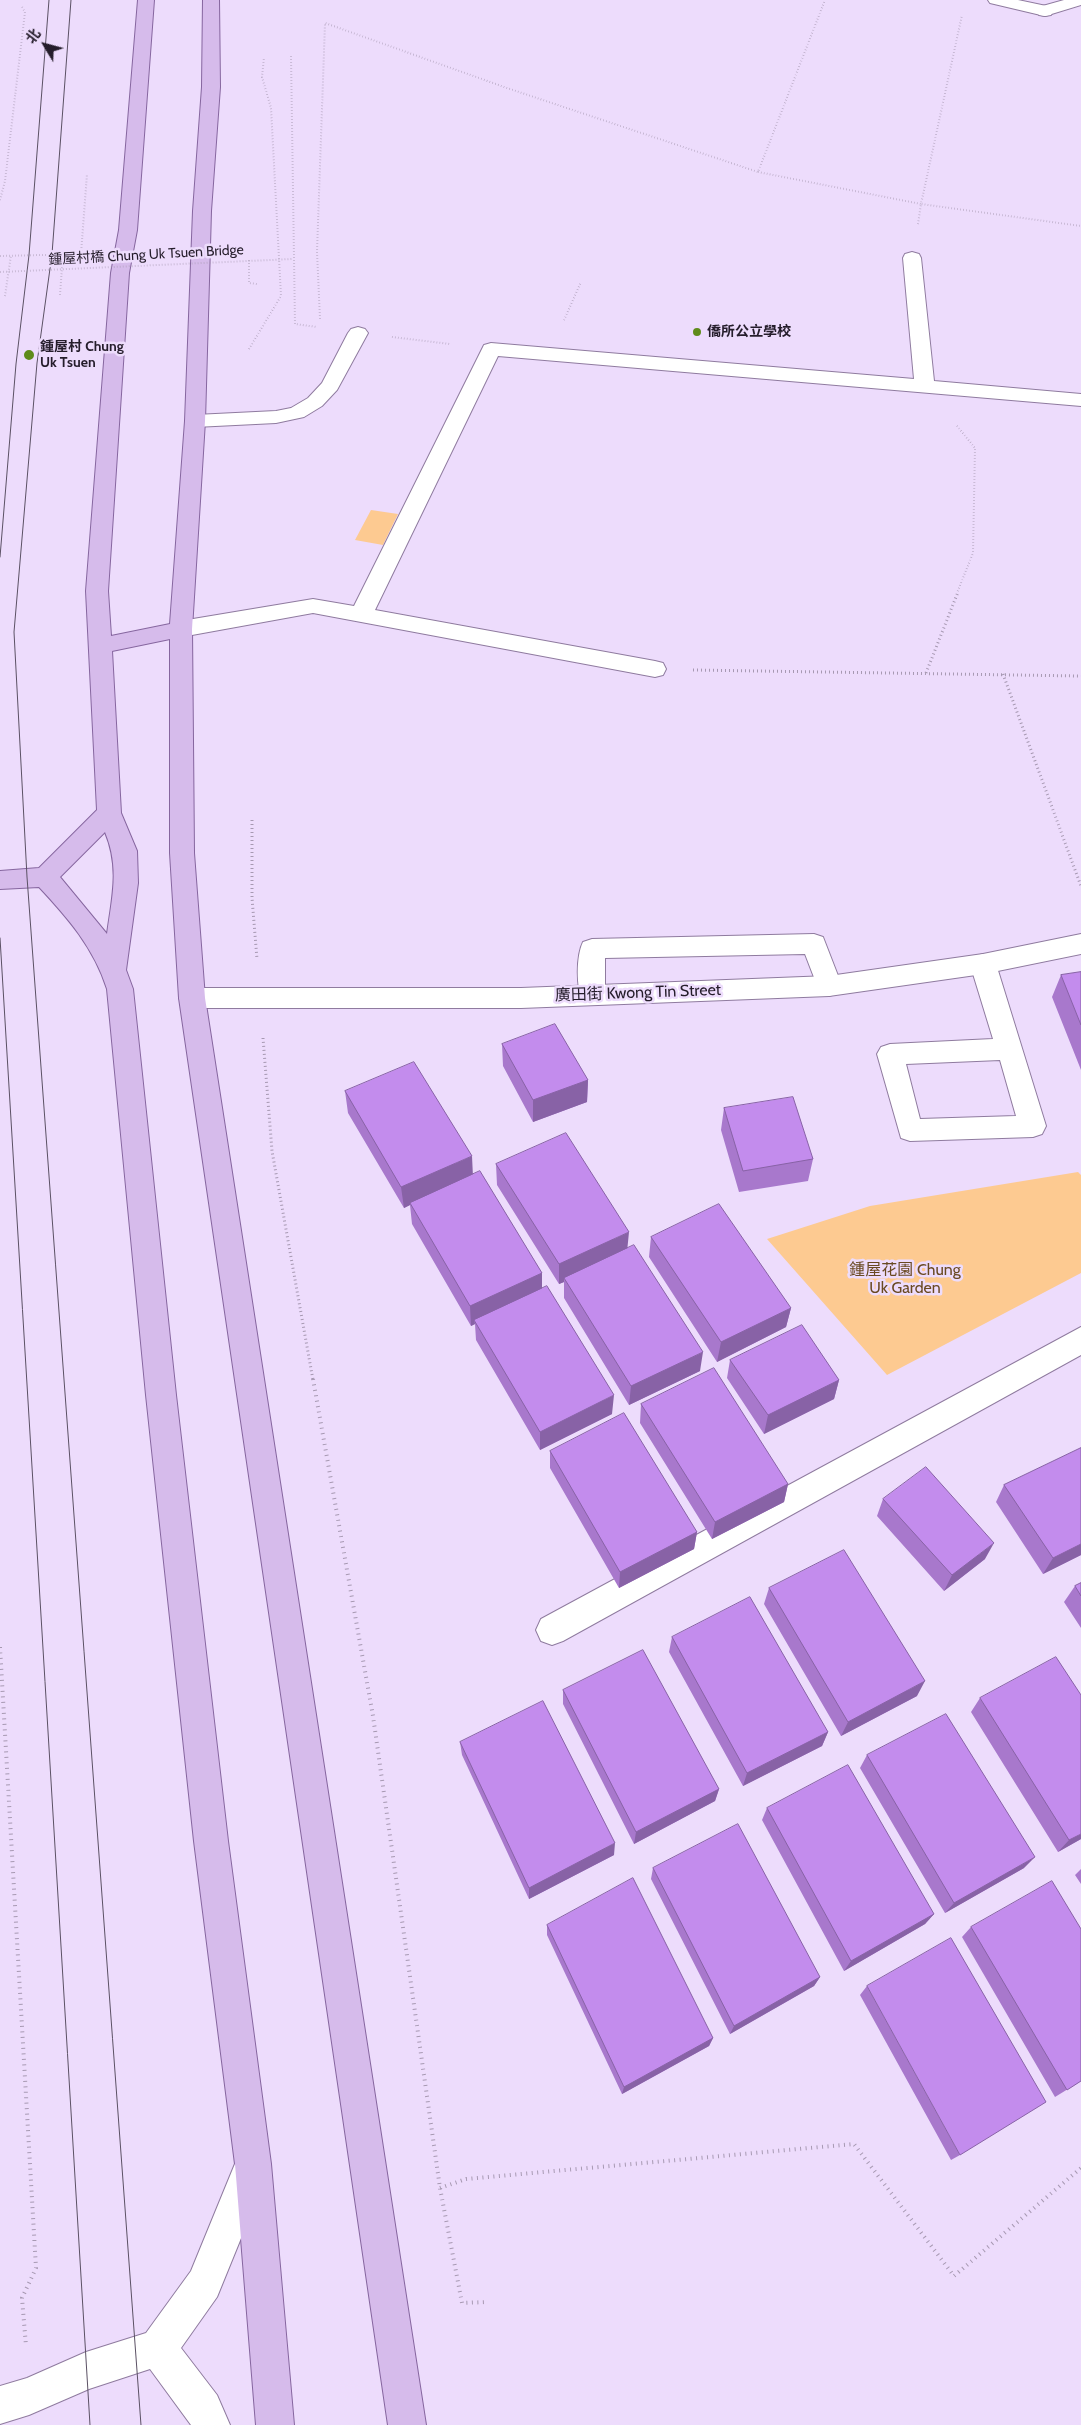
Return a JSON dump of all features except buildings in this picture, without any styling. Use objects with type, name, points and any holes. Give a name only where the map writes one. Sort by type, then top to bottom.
[{"type":"main road","points":[[146,0],[128,230],[120,273],[97,581],[102,646],[109,813],[125,851],[126,883],[115,968],[120,989],[163,1414],[211,1841],[253,2164],[275,2425]]},
{"type":"main road","points":[[211,0],[210,87],[202,211],[195,421],[181,629],[182,853],[192,998],[407,2425]]},
{"type":"main road","points":[[102,646],[181,629]]},
{"type":"main road","points":[[0,880],[45,877],[109,813]]},
{"type":"main road","points":[[45,877],[68,902],[115,968]]},
{"type":"street","points":[[996,0],[1045,11],[1081,0]]},
{"type":"street","points":[[912,258],[925,386]]},
{"type":"street","points":[[195,421],[276,417],[297,413],[315,402],[330,386],[358,333]]},
{"type":"street","points":[[361,615],[491,350],[1081,400]]},
{"type":"street","points":[[181,629],[313,606],[655,669]]},
{"type":"street","points":[[592,995],[592,949],[814,944],[829,986]]},
{"type":"street","name":"廣田街 Kwong Tin Street","points":[[192,998],[521,998],[829,986],[983,964],[1081,944]]},
{"type":"street","points":[[983,964],[1033,1126],[910,1130],[890,1054],[1009,1049]]},
{"type":"street","points":[[552,1630],[1081,1340]]},
{"type":"street","points":[[0,2405],[29,2396],[86,2370],[158,2348],[204,2284],[253,2164]]},
{"type":"street","points":[[158,2348],[203,2409],[211,2425]]},
{"type":"path","points":[[758,172],[825,0]]},
{"type":"path","points":[[0,200],[5,181],[25,12],[22,7]]},
{"type":"path","points":[[921,204],[964,9]]},
{"type":"path","points":[[321,327],[317,252],[325,23],[507,88],[758,172],[921,204],[1081,226]]},
{"type":"path","points":[[291,56],[292,254],[295,324]]},
{"type":"path","points":[[249,349],[280,296],[272,108],[262,77],[264,57]]},
{"type":"path","points":[[60,294],[63,254]]},
{"type":"path","points":[[0,256],[81,254]]},
{"type":"path","points":[[5,296],[11,256]]},
{"type":"path","name":"鍾屋村橋 Chung Uk Tsuen Bridge","points":[[0,272],[293,259]]},
{"type":"path","points":[[250,260],[249,283],[257,284]]},
{"type":"path","points":[[925,386],[976,448],[972,553],[926,673]]},
{"type":"path","points":[[655,669],[1081,676]]},
{"type":"path","points":[[1003,674],[1081,886]]},
{"type":"path","points":[[252,820],[252,898],[272,1151],[373,1716],[440,2188],[462,2303],[487,2302]]},
{"type":"path","points":[[0,1646],[36,2268],[22,2298],[25,2326]]},
{"type":"path","points":[[440,2188],[466,2179],[854,2144],[954,2276],[1081,2168]]},
{"type":"green space","points":[[371,510],[398,514],[383,545],[355,540]]},
{"type":"green space","name":"鍾屋花園 Chung Uk Garden","points":[[1078,1172],[1081,1175],[1081,1273],[887,1375],[767,1239],[870,1206]]},
{"type":"tram line","points":[[0,557],[16,364],[29,255],[49,0]]},
{"type":"tram line","points":[[71,0],[52,254],[37,363],[14,632],[27,877],[141,2425]]},
{"type":"tram line","points":[[0,938],[90,2425]]},
{"type":"place","name":"僑所公立學校","points":[[697,332]]},
{"type":"place","name":"鍾屋村 Chung Uk Tsuen","points":[[29,355]]}]
